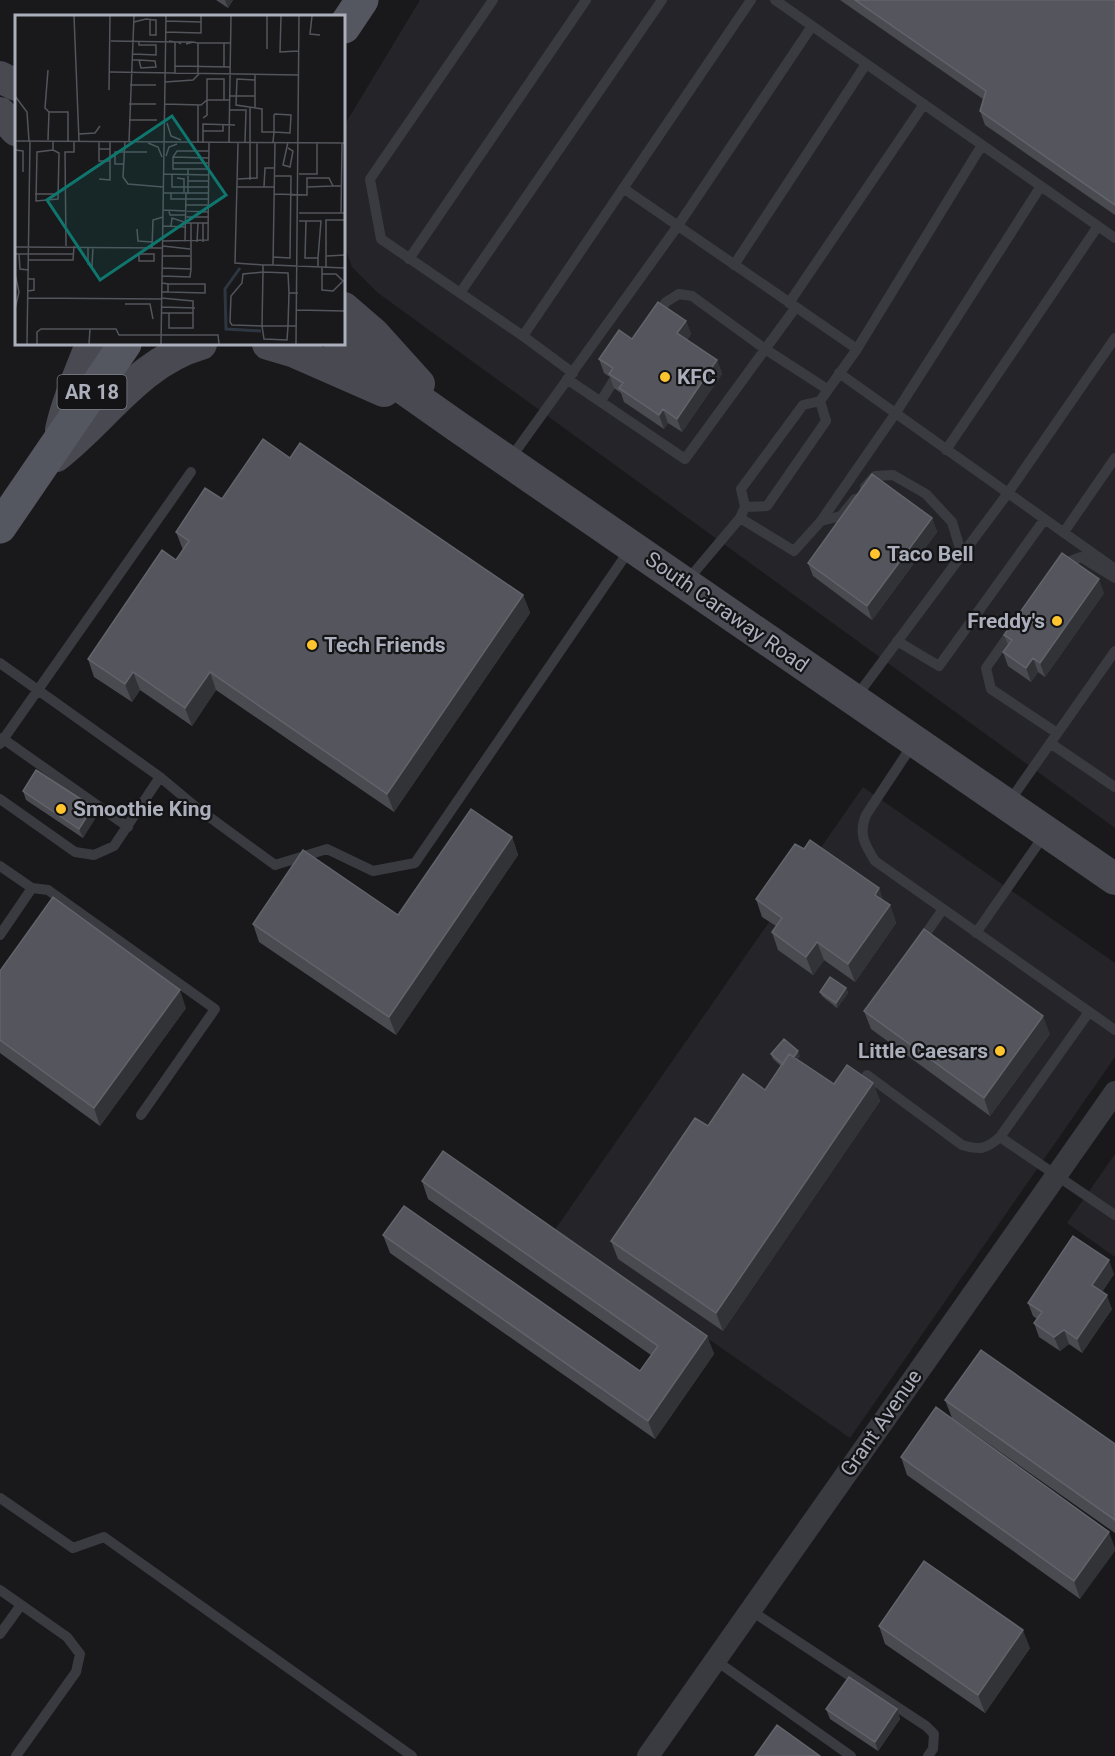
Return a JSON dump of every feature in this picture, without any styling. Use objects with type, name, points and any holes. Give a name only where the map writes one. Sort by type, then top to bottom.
[{"type":"main road","points":[[345,38],[352,13]]},
{"type":"main road","points":[[0,77],[15,84]]},
{"type":"main road","points":[[0,101],[15,112]]},
{"type":"main road","points":[[0,113],[15,129]]},
{"type":"main road","points":[[345,309],[373,333],[455,425]]},
{"type":"main road","points":[[58,441],[65,408],[78,381],[91,345]]},
{"type":"main road","name":"AR 18","points":[[0,527],[124,345]]},
{"type":"main road","points":[[39,469],[69,446],[139,378],[162,361],[188,347],[197,345]]},
{"type":"main road","points":[[271,345],[295,352],[455,425]]},
{"type":"main road","name":"South Caraway Road","points":[[341,345],[1115,879]]},
{"type":"street","name":"Grant Avenue","points":[[648,1756],[1115,1092]]},
{"type":"lane","points":[[493,0],[370,179],[381,239],[523,336],[600,402],[685,459],[765,349],[924,105]]},
{"type":"lane","points":[[409,259],[586,0]]},
{"type":"lane","points":[[460,293],[662,0]]},
{"type":"lane","points":[[523,336],[751,0]]},
{"type":"lane","points":[[775,0],[1115,238]]},
{"type":"lane","points":[[508,461],[677,227],[812,26]]},
{"type":"lane","points":[[734,265],[866,64]]},
{"type":"lane","points":[[685,583],[740,518],[746,507],[741,489],[803,405],[820,401],[857,349],[982,145]]},
{"type":"lane","points":[[740,518],[794,551],[821,521],[895,414],[1041,186]]},
{"type":"lane","points":[[623,188],[857,349]]},
{"type":"lane","points":[[946,450],[1098,226]]},
{"type":"lane","points":[[646,331],[666,302],[679,294],[692,296],[765,349],[827,389]]},
{"type":"lane","points":[[854,699],[1008,493],[1115,338]]},
{"type":"lane","points":[[839,373],[1115,569]]},
{"type":"lane","points":[[600,402],[614,380]]},
{"type":"lane","points":[[746,507],[767,506],[826,421],[820,401]]},
{"type":"lane","points":[[1064,532],[1115,458]]},
{"type":"lane","points":[[128,828],[1,741],[191,472]]},
{"type":"lane","points":[[821,521],[841,516],[875,476],[893,475],[927,494],[952,522],[962,555]]},
{"type":"lane","points":[[897,641],[939,666],[1044,520]]},
{"type":"lane","points":[[0,663],[160,777],[197,808],[274,865],[327,849],[373,871],[415,863],[632,546]]},
{"type":"lane","points":[[1052,575],[1058,565],[1081,557],[1115,578]]},
{"type":"lane","points":[[1019,621],[986,668],[991,689],[1058,733]]},
{"type":"lane","points":[[1007,804],[1115,651]]},
{"type":"lane","points":[[914,741],[861,825],[862,837],[875,861],[1115,1030]]},
{"type":"lane","points":[[1050,742],[1114,786]]},
{"type":"lane","points":[[0,800],[75,852],[94,855],[114,846],[160,777]]},
{"type":"lane","points":[[976,933],[1047,832]]},
{"type":"lane","points":[[0,866],[32,888],[48,890],[215,1009],[141,1115]]},
{"type":"lane","points":[[0,935],[32,888]]},
{"type":"lane","points":[[916,947],[943,909]]},
{"type":"lane","points":[[867,1075],[962,1145],[988,1148],[1000,1137],[1089,1012]]},
{"type":"lane","points":[[1000,1137],[1115,1215]]},
{"type":"lane","points":[[0,1498],[73,1548],[104,1537],[412,1756]]},
{"type":"lane","points":[[0,1590],[67,1637],[80,1654],[76,1672],[16,1756]]},
{"type":"lane","points":[[0,1634],[21,1605]]},
{"type":"lane","points":[[750,1610],[926,1726],[934,1734],[933,1749],[928,1756]]},
{"type":"lane","points":[[715,1660],[851,1756]]},
{"type":"shaded area","points":[[420,0],[1115,0],[1115,828],[378,293],[352,267],[345,248],[345,124]]},
{"type":"shaded area","points":[[863,787],[1115,963],[1115,1057],[850,1438],[554,1231]]},
{"type":"shaded area","points":[[1115,1154],[1115,1257],[1067,1223]]},
{"type":"building","points":[[855,0],[1115,0],[1115,205],[980,111],[986,91]]},
{"type":"building","name":"KFC","points":[[658,302],[686,321],[677,333],[717,360],[677,419],[663,409],[659,415],[619,388],[623,383],[609,374],[613,368],[599,359],[619,330],[632,339]]},
{"type":"building","name":"Tech Friends","points":[[263,439],[290,458],[300,443],[523,595],[387,794],[210,672],[185,708],[133,672],[125,684],[88,659],[162,550],[176,560],[189,541],[176,532],[205,488],[222,499]]},
{"type":"building","name":"Taco Bell","points":[[872,474],[932,518],[867,606],[808,563]]},
{"type":"building","name":"Freddy's","points":[[1062,553],[1099,579],[1040,663],[1033,658],[1026,668],[1003,652],[1012,640],[1004,635]]},
{"type":"building","name":"Smoothie King","points":[[36,770],[93,807],[79,829],[23,791]]},
{"type":"building","points":[[471,809],[512,837],[389,1017],[253,924],[303,850],[398,915]]},
{"type":"building","points":[[810,840],[879,888],[875,895],[890,905],[848,964],[817,942],[806,957],[772,932],[782,918],[756,899],[795,844],[804,849]]},
{"type":"building","points":[[53,897],[180,990],[94,1108],[0,1040],[0,971]]},
{"type":"building","points":[[924,929],[1043,1016],[984,1098],[864,1011]]},
{"type":"building","points":[[830,977],[846,988],[836,1003],[820,992]]},
{"type":"building","points":[[784,1039],[798,1051],[794,1057],[789,1054],[783,1064],[771,1054]]},
{"type":"building","points":[[789,1054],[834,1084],[847,1065],[873,1083],[716,1313],[611,1241],[695,1118],[708,1126],[743,1074],[765,1090]]},
{"type":"building","points":[[443,1151],[707,1336],[648,1421],[383,1235],[404,1206],[640,1371],[658,1346],[422,1181]]},
{"type":"building","points":[[1073,1236],[1109,1260],[1092,1285],[1107,1295],[1077,1339],[1064,1330],[1054,1337],[1034,1323],[1042,1312],[1028,1303]]},
{"type":"building","points":[[981,1350],[1115,1444],[1115,1520],[945,1400]]},
{"type":"building","points":[[936,1407],[1109,1532],[1074,1581],[901,1457]]},
{"type":"building","points":[[924,1561],[1023,1630],[978,1695],[879,1626]]},
{"type":"building","points":[[849,1677],[897,1709],[875,1742],[826,1709]]},
{"type":"building","points":[[777,1725],[820,1756],[755,1756]]},
{"type":"place","name":"KFC","points":[[665,377]]},
{"type":"place","name":"Taco Bell","points":[[875,554]]},
{"type":"place","name":"Freddy's","points":[[1057,621]]},
{"type":"place","name":"Tech Friends","points":[[312,645]]},
{"type":"place","name":"Smoothie King","points":[[61,809]]},
{"type":"place","name":"Little Caesars","points":[[1000,1051]]}]
